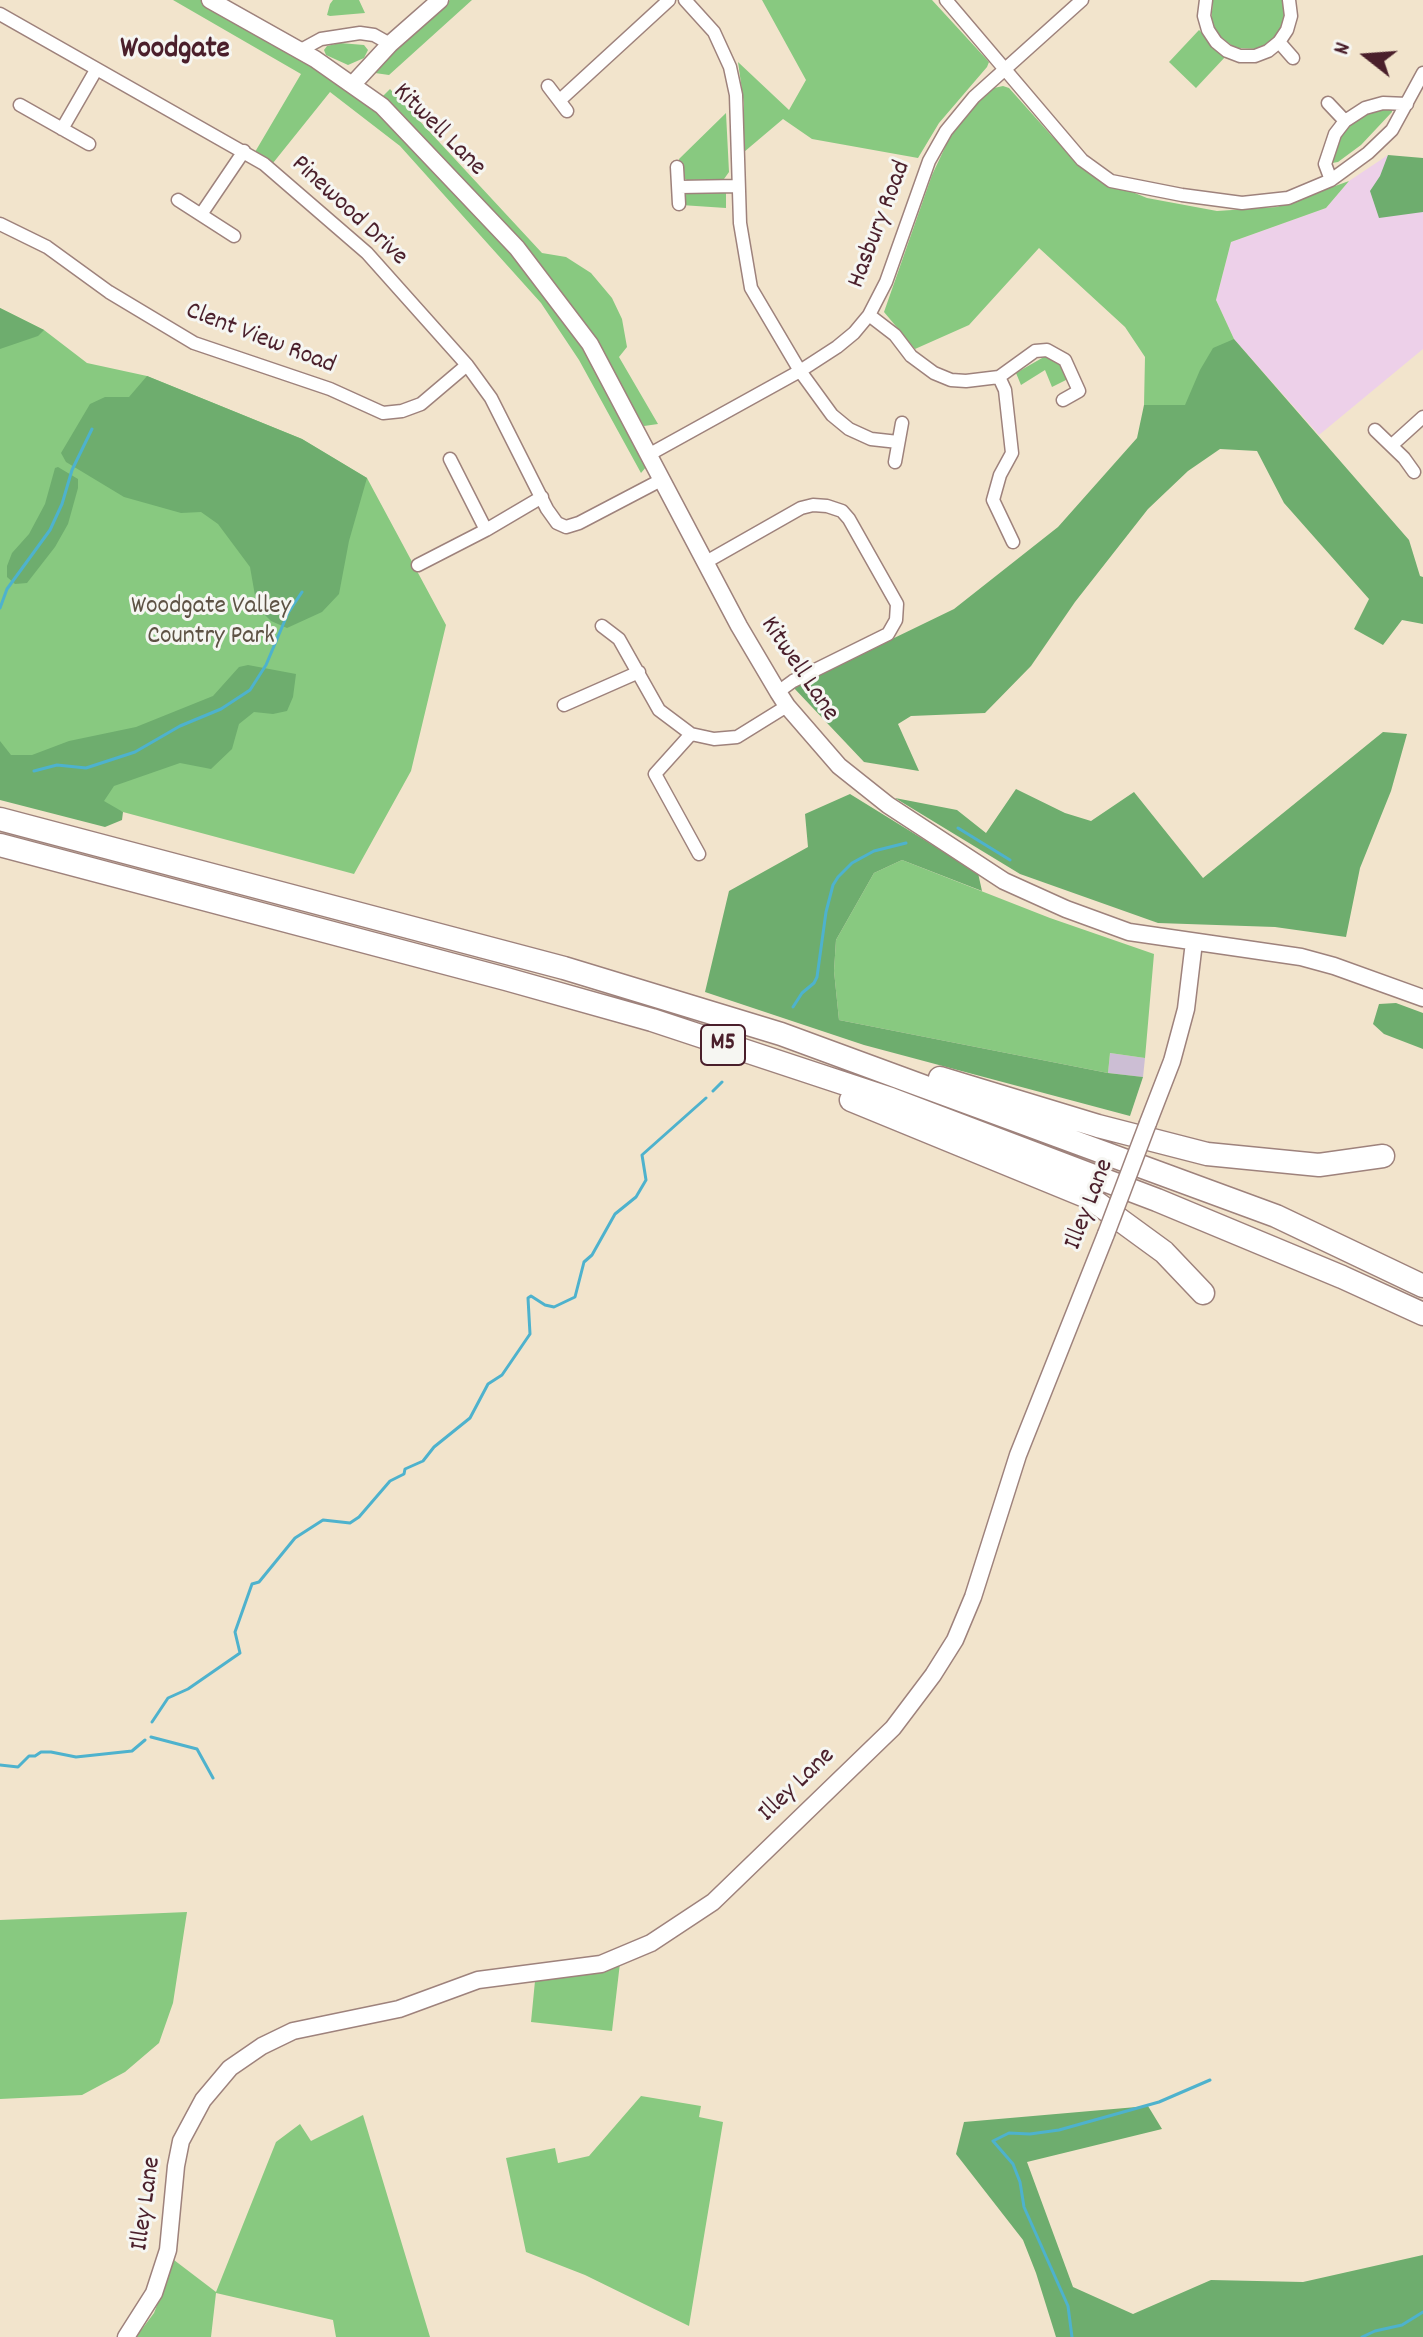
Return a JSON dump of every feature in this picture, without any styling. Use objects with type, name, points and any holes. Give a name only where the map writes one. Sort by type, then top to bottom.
[{"type":"highway","name":"M5","points":[[0,819],[564,968],[781,1034],[1276,1216],[1423,1286]]},
{"type":"highway","name":"M5","points":[[0,845],[506,979],[683,1031],[891,1099],[1033,1152],[1314,1265],[1423,1314]]},
{"type":"highway","points":[[683,1031],[1090,1198],[1164,1252],[1203,1293]]},
{"type":"highway","points":[[781,1034],[1098,1126],[1207,1154],[1319,1165],[1383,1156]]},
{"type":"street","name":"Kitwell Lane","points":[[210,0],[353,84],[382,106],[457,182],[554,293],[590,344],[782,699],[839,766],[888,805],[1004,881],[1066,909],[1129,932],[1301,957],[1423,998]]},
{"type":"street","points":[[353,84],[390,44],[440,0]]},
{"type":"street","points":[[548,86],[564,105],[669,0]]},
{"type":"street","points":[[685,0],[714,32],[730,67],[736,95],[738,186],[744,254],[751,288],[800,371],[832,415],[849,429],[871,439],[898,442]]},
{"type":"street","points":[[946,0],[1082,160],[1111,181],[1182,195],[1242,203],[1288,198],[1331,180],[1368,153],[1392,130],[1423,73]]},
{"type":"street","name":"Hasbury Road","points":[[650,454],[800,371],[837,347],[869,315],[900,247],[929,161],[946,131],[974,97],[1005,67],[1082,0]]},
{"type":"street","points":[[1206,0],[1204,16],[1208,30],[1227,51],[1240,56],[1255,56],[1279,42],[1291,16],[1289,0]]},
{"type":"street","name":"Pinewood Drive","points":[[0,14],[264,164],[367,253],[467,365],[491,398],[557,523],[566,527],[579,523],[663,479]]},
{"type":"street","points":[[299,51],[321,39],[360,33],[374,35],[390,44]]},
{"type":"street","points":[[1279,42],[1293,58]]},
{"type":"street","points":[[62,129],[96,70]]},
{"type":"street","points":[[1328,103],[1345,121]]},
{"type":"street","points":[[1331,180],[1325,164],[1335,134],[1345,121],[1374,105],[1407,104]]},
{"type":"street","points":[[20,105],[89,144]]},
{"type":"street","points":[[202,213],[244,151]]},
{"type":"street","points":[[677,167],[679,204]]},
{"type":"street","points":[[679,187],[738,186]]},
{"type":"street","points":[[178,200],[234,236]]},
{"type":"street","name":"Clent View Road","points":[[0,224],[47,247],[109,292],[194,343],[330,389],[383,413],[402,411],[421,404],[467,365]]},
{"type":"street","points":[[869,315],[895,335],[911,356],[934,373],[951,380],[999,377],[1035,351],[1047,350],[1065,360],[1079,391],[1063,400]]},
{"type":"street","points":[[999,377],[1005,390],[1012,453],[1000,475],[993,500],[1013,542]]},
{"type":"street","points":[[1392,445],[1423,417]]},
{"type":"street","points":[[895,462],[902,423]]},
{"type":"street","points":[[1375,430],[1414,472]]},
{"type":"street","points":[[450,459],[486,530]]},
{"type":"street","points":[[418,565],[542,497]]},
{"type":"street","points":[[602,626],[619,639],[659,710],[691,734],[714,739],[737,737],[782,699],[793,681],[888,634],[896,620],[897,604],[849,519],[842,511],[827,506],[801,508],[706,562]]},
{"type":"street","points":[[564,705],[639,672]]},
{"type":"street","points":[[691,734],[655,774],[699,854]]},
{"type":"street","name":"Illey Lane","points":[[126,2337],[154,2293],[168,2250],[181,2141],[203,2100],[230,2068],[262,2046],[293,2031],[399,2009],[478,1980],[601,1964],[651,1943],[713,1902],[893,1728],[933,1675],[961,1626],[973,1597],[1018,1455],[1172,1061],[1186,1009],[1194,942]]},
{"type":"shaded area","points":[[1388,155],[1423,184],[1423,349],[1319,435],[1234,339],[1216,300],[1231,242],[1326,208],[1349,181]]},
{"type":"shaded area","points":[[1110,1053],[1145,1058],[1143,1077],[1108,1073]]},
{"type":"green space","points":[[173,0],[201,0],[342,84],[370,104],[414,145],[535,280],[580,340],[647,466],[641,473],[579,360],[541,303],[400,146],[330,92],[273,163],[255,152],[301,74]]},
{"type":"green space","points":[[333,0],[359,0],[365,13],[327,15]]},
{"type":"green space","points":[[450,0],[472,0],[389,75],[375,73],[374,69]]},
{"type":"green space","points":[[762,0],[932,0],[989,62],[939,123],[918,158],[812,139],[783,119],[744,152],[744,104],[738,62],[789,110],[806,80]]},
{"type":"green space","points":[[1213,0],[1284,0],[1284,24],[1270,43],[1259,49],[1235,48],[1217,34],[1211,23]]},
{"type":"green space","points":[[1199,30],[1226,56],[1196,88],[1169,62]]},
{"type":"green space","points":[[340,43],[364,45],[368,50],[364,58],[348,65],[326,55],[324,50],[327,46]]},
{"type":"green space","points":[[994,88],[1009,88],[1093,176],[1147,198],[1217,211],[1277,207],[1349,181],[1326,208],[1231,242],[1216,300],[1234,339],[1225,406],[1144,405],[1145,357],[1125,327],[1039,248],[969,325],[915,349],[884,312],[932,175],[949,139],[967,113]]},
{"type":"green space","points":[[390,89],[542,253],[566,257],[591,273],[612,298],[622,319],[627,347],[619,357],[658,424],[644,426],[594,342],[382,97]]},
{"type":"green space","points":[[1378,107],[1392,109],[1392,112],[1361,145],[1332,163],[1338,139],[1352,121]]},
{"type":"green space","points":[[726,113],[729,172],[724,179],[687,180],[682,177],[679,159]]},
{"type":"green space","points":[[1388,155],[1423,158],[1423,212],[1379,218],[1370,191]]},
{"type":"green space","points":[[686,189],[726,191],[726,208],[681,205]]},
{"type":"green space","name":"Woodgate Valley Country Park","points":[[0,308],[44,330],[87,363],[147,376],[302,439],[367,478],[446,625],[411,771],[354,874],[0,779]]},
{"type":"green space","points":[[0,308],[44,330],[38,336],[0,349]]},
{"type":"green space","points":[[1234,339],[1409,540],[1420,576],[1423,577],[1423,624],[1402,620],[1383,645],[1354,629],[1369,599],[1284,503],[1257,451],[1220,449],[1188,471],[1148,509],[1075,602],[1031,666],[985,713],[911,716],[898,724],[919,771],[864,762],[793,687],[954,609],[1058,527],[1137,438],[1144,405],[1185,405],[1213,348]]},
{"type":"green space","points":[[1049,354],[1059,358],[1068,379],[1052,387],[1045,370],[1021,385],[1016,373]]},
{"type":"green space","points":[[147,376],[302,439],[367,478],[349,541],[339,594],[322,612],[287,628],[271,621],[257,607],[250,567],[218,524],[201,512],[181,513],[124,497],[66,462],[61,453],[90,404],[105,397],[129,397]]},
{"type":"green space","points":[[55,468],[78,479],[68,524],[55,547],[27,583],[15,584],[7,577],[7,566],[12,553],[29,534],[45,504]]},
{"type":"green space","points":[[248,665],[296,674],[293,697],[287,711],[273,714],[254,712],[239,724],[232,749],[211,769],[180,763],[114,786],[104,801],[123,812],[122,820],[105,827],[0,800],[0,741],[11,755],[32,755],[69,741],[136,727],[213,696],[239,667]]},
{"type":"green space","points":[[1383,732],[1407,734],[1391,791],[1360,868],[1346,937],[1275,927],[1158,923],[1020,874],[895,798],[957,810],[986,833],[1016,789],[1065,813],[1091,821],[1134,792],[1203,878]]},
{"type":"green space","points":[[850,794],[978,873],[982,891],[902,860],[874,873],[836,940],[834,971],[839,1020],[1108,1073],[1143,1077],[1130,1116],[864,1045],[705,992],[729,891],[808,847],[805,814]]},
{"type":"green space","points":[[902,860],[1050,918],[1154,954],[1145,1058],[1110,1053],[1108,1073],[839,1020],[834,971],[836,940],[874,873]]},
{"type":"green space","points":[[1396,1003],[1423,1013],[1423,1049],[1384,1034],[1373,1024],[1379,1004]]},
{"type":"green space","points":[[187,1912],[173,2003],[159,2043],[125,2072],[82,2095],[0,2099],[0,1920]]},
{"type":"green space","points":[[620,1963],[612,2031],[531,2022],[535,1981]]},
{"type":"green space","points":[[641,2096],[701,2106],[699,2117],[723,2122],[689,2326],[585,2275],[526,2252],[506,2158],[555,2148],[558,2163],[589,2156]]},
{"type":"green space","points":[[1148,2106],[1162,2129],[1027,2162],[1073,2287],[1133,2314],[1211,2280],[1303,2282],[1423,2255],[1423,2337],[1056,2337],[1023,2240],[956,2154],[964,2122]]},
{"type":"green space","points":[[363,2115],[430,2337],[336,2337],[333,2320],[216,2293],[211,2337],[136,2337],[154,2313],[174,2260],[216,2292],[276,2142],[300,2124],[311,2141]]},
{"type":"waterway","points":[[0,608],[7,589],[50,530],[72,470],[92,429]]},
{"type":"waterway","points":[[34,771],[57,765],[86,768],[135,752],[180,726],[221,709],[250,690],[266,665],[288,613],[302,592]]},
{"type":"waterway","points":[[958,828],[1010,860]]},
{"type":"waterway","points":[[793,1007],[817,977],[826,912],[838,877],[852,863],[874,851],[906,843]]},
{"type":"waterway","points":[[713,1091],[722,1082]]},
{"type":"waterway","points":[[152,1722],[168,1698],[188,1689],[240,1653],[235,1632],[252,1584],[259,1582],[295,1538],[323,1520],[350,1523],[359,1517],[390,1481],[404,1474],[405,1469],[423,1461],[434,1447],[470,1418],[488,1384],[502,1375],[530,1334],[528,1298],[531,1296],[554,1307],[575,1297],[584,1262],[592,1255],[615,1214],[636,1197],[646,1180],[642,1155],[706,1098]]},
{"type":"waterway","points":[[151,1737],[197,1749],[213,1778]]},
{"type":"waterway","points":[[0,1765],[18,1767],[29,1756],[41,1752],[76,1757],[132,1751],[145,1740]]},
{"type":"waterway","points":[[1072,2337],[1068,2306],[1024,2207],[1013,2164],[993,2141],[1009,2133],[1059,2130],[1159,2102],[1210,2080]]},
{"type":"waterway","points":[[1362,2337],[1402,2325],[1423,2312]]},
{"type":"district","name":"Woodgate","points":[[175,52]]}]
